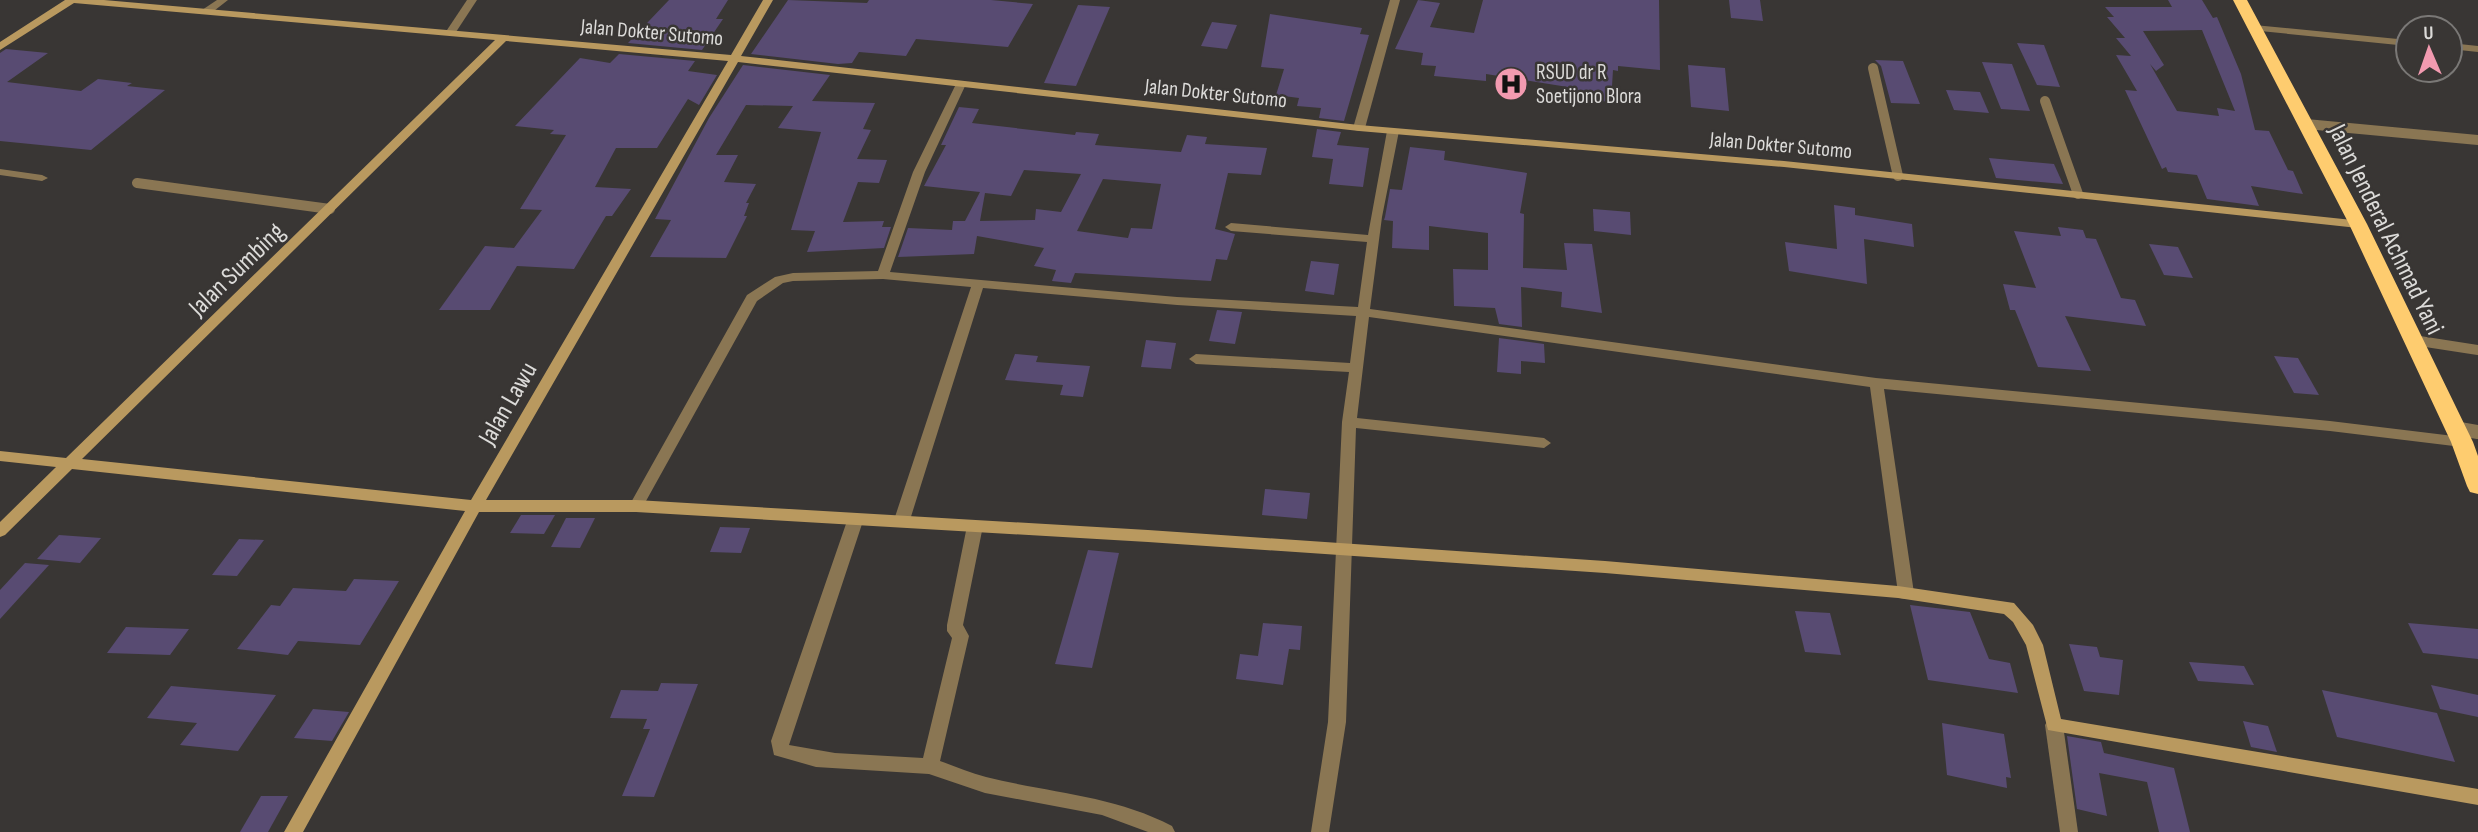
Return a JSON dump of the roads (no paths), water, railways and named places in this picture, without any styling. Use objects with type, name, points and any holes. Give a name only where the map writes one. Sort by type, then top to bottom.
[{"type":"highway","name":"Jalan Jenderal Achmad Yani","points":[[2240,0],[2358,225],[2413,340],[2464,434],[2478,486]]},
{"type":"main road","name":"Jalan Dokter Sutomo","points":[[71,0],[733,58],[1359,128],[1898,176],[2358,225]]},
{"type":"main road","points":[[0,47],[71,0]]},
{"type":"main road","name":"Jalan Lawu","points":[[293,832],[475,506],[768,0]]},
{"type":"main road","name":"Jalan Sumbing","points":[[0,531],[503,38]]},
{"type":"main road","points":[[0,456],[67,465],[241,479],[475,506],[636,506],[975,526],[1605,567],[1906,593],[2008,608],[2020,617],[2030,630],[2054,726],[2478,797]]},
{"type":"street","points":[[206,12],[223,0]]},
{"type":"street","points":[[450,33],[472,0]]},
{"type":"street","points":[[1359,128],[1395,0]]},
{"type":"street","points":[[2255,27],[2394,42]]},
{"type":"street","points":[[883,275],[919,172],[961,84]]},
{"type":"street","points":[[1320,832],[1337,722],[1349,422],[1373,239],[1393,131]]},
{"type":"street","points":[[0,172],[42,178]]},
{"type":"street","points":[[1230,227],[1373,239]]},
{"type":"street","points":[[636,506],[752,298],[772,284],[793,277],[883,275],[1177,301],[1363,312],[1876,383],[2316,425],[2464,434]]},
{"type":"street","points":[[901,523],[934,417],[958,357],[978,284]]},
{"type":"street","points":[[1196,359],[1356,368]]},
{"type":"street","points":[[1876,383],[1906,593]]},
{"type":"street","points":[[1349,422],[1544,443]]},
{"type":"street","points":[[855,521],[780,741],[780,750],[805,757],[930,766],[985,785],[1059,797],[1138,820],[1166,832]]},
{"type":"street","points":[[930,766],[961,636],[955,631],[955,625],[975,526]]},
{"type":"street","points":[[2054,726],[2069,832]]},
{"type":"lane","points":[[1873,68],[1898,176]]},
{"type":"lane","points":[[2045,101],[2078,194]]},
{"type":"lane","points":[[2306,124],[2478,140]]},
{"type":"lane","points":[[137,183],[330,209]]},
{"type":"lane","points":[[2413,340],[2478,350]]},
{"type":"place","name":"RSUD dr R Soetijono Blora","points":[[1511,84]]}]
